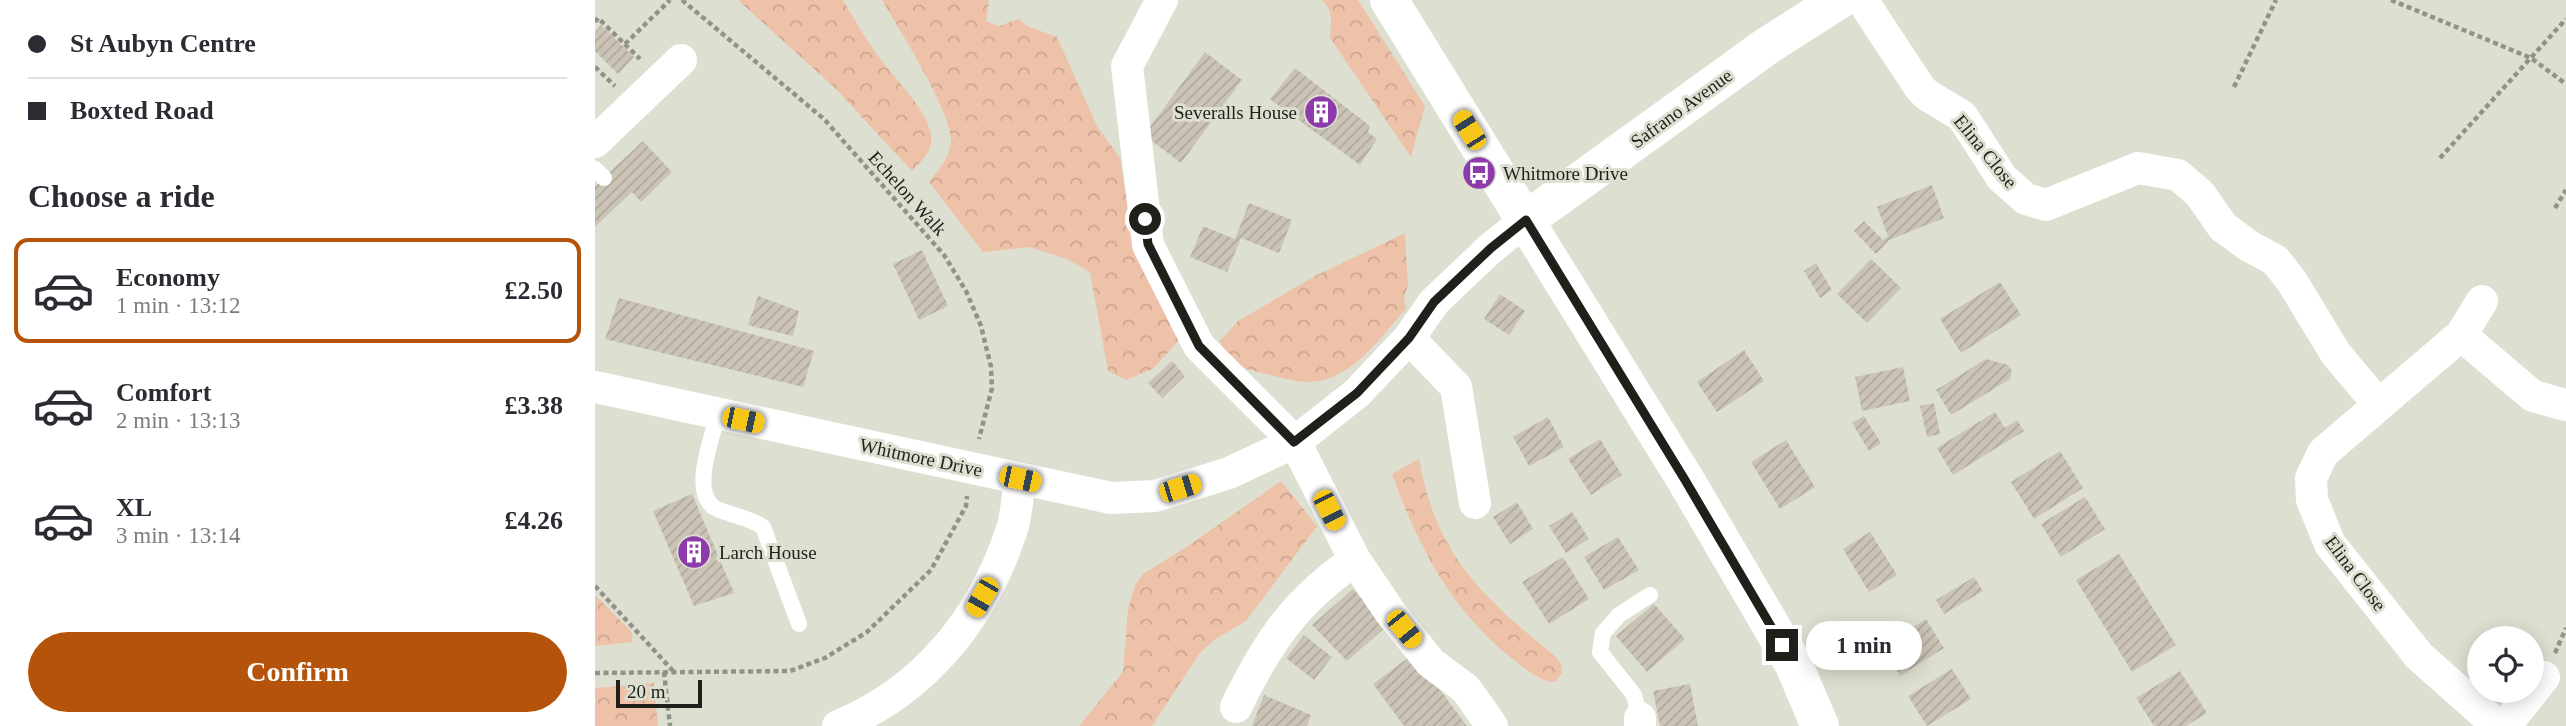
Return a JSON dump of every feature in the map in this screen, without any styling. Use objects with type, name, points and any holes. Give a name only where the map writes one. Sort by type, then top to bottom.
[{"type":"street","points":[[1162,0],[1128,66],[1148,244],[1199,346],[1294,442],[1355,560],[1390,612],[1431,663],[1466,689],[1492,726]]},
{"type":"street","points":[[1389,0],[1685,480],[1794,665],[1820,726]]},
{"type":"street","name":"Safrano Avenue","points":[[1526,220],[1767,46],[1839,0]]},
{"type":"street","name":"Elina Close","points":[[1862,0],[1920,88],[1962,116],[2002,178],[2027,199],[2046,205],[2138,168],[2178,175],[2200,194],[2223,227],[2249,246],[2275,260],[2291,280],[2336,354],[2379,405]]},
{"type":"street","points":[[595,142],[681,60]]},
{"type":"street","name":"Whitmore Drive","points":[[595,387],[1111,498],[1155,496],[1229,473],[1294,442],[1357,393],[1409,338],[1434,302],[1491,248],[1526,220]]},
{"type":"street","name":"Elina Close","points":[[2482,301],[2461,335],[2323,453],[2311,478],[2312,500],[2330,544],[2420,656],[2498,726]]},
{"type":"street","points":[[2461,335],[2532,396],[2566,405]]},
{"type":"street","points":[[1409,338],[1456,387],[1475,503]]},
{"type":"street","points":[[838,726],[884,703],[921,676],[963,630],[992,581],[1012,530],[1020,479]]},
{"type":"street","points":[[1236,707],[1258,662],[1277,632],[1332,576],[1355,560]]},
{"type":"street","points":[[2505,726],[2523,703]]},
{"type":"lane","points":[[718,415],[702,476],[704,494],[713,508],[751,519],[763,527],[799,624]]},
{"type":"lane","points":[[1640,722],[1634,695],[1600,652],[1603,633],[1619,615],[1650,595]]},
{"type":"path","points":[[625,44],[670,0]]},
{"type":"path","name":"Echelon Walk","points":[[683,0],[721,35],[824,119],[944,255],[966,291],[981,326],[991,367],[992,388],[971,467]]},
{"type":"path","points":[[2234,87],[2276,0]]},
{"type":"path","points":[[2391,0],[2531,58],[2566,84]]},
{"type":"path","points":[[595,22],[599,19],[641,60],[633,69]]},
{"type":"path","points":[[2440,158],[2566,19]]},
{"type":"path","points":[[595,67],[616,87],[624,78]]},
{"type":"path","points":[[2555,208],[2566,190]]},
{"type":"path","points":[[595,586],[674,672]]},
{"type":"path","points":[[664,672],[670,726]]},
{"type":"green space","points":[[738,0],[843,0],[873,49],[912,97],[927,122],[931,144],[928,152],[912,171],[835,88]]},
{"type":"green space","points":[[882,0],[989,0],[986,21],[999,26],[1019,19],[1027,26],[1057,37],[1097,126],[1120,158],[1129,201],[1129,227],[1179,340],[1153,369],[1126,380],[1108,371],[1090,272],[1067,259],[1029,247],[983,252],[929,182],[949,151],[951,139],[948,126],[923,70]]},
{"type":"green space","points":[[1322,0],[1358,0],[1425,106],[1411,157],[1330,38],[1330,13]]},
{"type":"green space","points":[[1405,233],[1408,286],[1404,296],[1406,309],[1352,366],[1324,380],[1304,382],[1250,370],[1237,365],[1228,356],[1220,341],[1238,321],[1315,276]]},
{"type":"green space","points":[[1419,459],[1437,522],[1450,548],[1484,593],[1555,656],[1561,664],[1562,673],[1555,682],[1533,674],[1492,641],[1455,599],[1439,576],[1413,526],[1392,474]]},
{"type":"green space","points":[[1281,481],[1317,526],[1246,621],[1214,640],[1200,653],[1152,726],[1079,726],[1123,672],[1128,609],[1135,585],[1143,574]]},
{"type":"green space","points":[[595,595],[632,632],[632,642],[595,646]]},
{"type":"green space","points":[[654,683],[658,726],[595,726],[595,688]]},
{"type":"building","points":[[601,25],[634,57],[618,74],[595,51],[595,32]]},
{"type":"building","points":[[1205,52],[1242,80],[1181,163],[1144,135]]},
{"type":"building","name":"Severalls House","points":[[1295,68],[1370,126],[1368,132],[1377,139],[1360,165],[1270,99]]},
{"type":"building","points":[[643,141],[672,172],[641,202],[632,192],[595,227],[595,186]]},
{"type":"building","points":[[1932,185],[1944,218],[1889,240],[1876,254],[1854,231],[1864,221],[1883,240],[1888,236],[1877,207]]},
{"type":"building","points":[[1249,203],[1292,220],[1279,253],[1241,238],[1227,272],[1190,257],[1203,226],[1235,239]]},
{"type":"building","points":[[922,250],[948,306],[919,320],[893,264]]},
{"type":"building","points":[[1871,259],[1901,288],[1867,323],[1837,294]]},
{"type":"building","points":[[1816,263],[1832,290],[1820,298],[1804,271]]},
{"type":"building","points":[[2000,282],[2021,315],[1961,353],[1940,319]]},
{"type":"building","points":[[1500,294],[1525,311],[1509,335],[1484,319]]},
{"type":"building","points":[[758,296],[799,311],[793,336],[748,325]]},
{"type":"building","points":[[619,298],[814,351],[803,387],[605,339]]},
{"type":"building","points":[[1744,350],[1764,381],[1717,412],[1697,382]]},
{"type":"building","points":[[1986,359],[2008,365],[2012,371],[2010,379],[1951,415],[1936,390]]},
{"type":"building","points":[[1172,361],[1185,376],[1162,398],[1148,383]]},
{"type":"building","points":[[1903,367],[1910,401],[1862,411],[1855,377]]},
{"type":"building","points":[[1934,403],[1940,434],[1927,437],[1920,406]]},
{"type":"building","points":[[1995,412],[2005,428],[2017,420],[2024,431],[1953,475],[1937,448]]},
{"type":"building","points":[[1864,416],[1881,443],[1869,451],[1852,423]]},
{"type":"building","points":[[1548,417],[1564,447],[1529,466],[1513,437]]},
{"type":"building","points":[[1600,439],[1622,475],[1591,495],[1568,459]]},
{"type":"building","points":[[1786,440],[1815,487],[1780,509],[1751,462]]},
{"type":"building","points":[[2060,451],[2083,488],[2034,519],[2011,482]]},
{"type":"building","name":"Larch House","points":[[692,494],[734,593],[694,606],[653,511]]},
{"type":"building","points":[[2085,497],[2105,529],[2061,557],[2041,524]]},
{"type":"building","points":[[1517,502],[1533,529],[1510,544],[1493,517]]},
{"type":"building","points":[[1572,512],[1589,539],[1566,553],[1549,526]]},
{"type":"building","points":[[1870,532],[1897,575],[1869,592],[1843,549]]},
{"type":"building","points":[[1618,537],[1639,570],[1604,590],[1584,557]]},
{"type":"building","points":[[2119,554],[2176,645],[2132,672],[2076,580]]},
{"type":"building","points":[[1563,557],[1589,599],[1549,624],[1522,582]]},
{"type":"building","points":[[1974,577],[1983,591],[1944,614],[1936,600]]},
{"type":"building","points":[[1353,589],[1386,627],[1347,661],[1312,625]]},
{"type":"building","points":[[1654,604],[1685,639],[1647,672],[1616,636]]},
{"type":"building","points":[[1926,619],[1944,648],[1900,676],[1882,647]]},
{"type":"building","points":[[1304,635],[1332,657],[1314,680],[1286,658]]},
{"type":"building","points":[[1413,654],[1467,726],[1404,726],[1373,684]]},
{"type":"building","points":[[1952,669],[1971,699],[1927,726],[1908,696]]},
{"type":"building","points":[[2180,671],[2207,713],[2186,726],[2154,726],[2136,698]]},
{"type":"building","points":[[1690,684],[1698,726],[1660,726],[1653,691]]},
{"type":"building","points":[[1264,695],[1311,715],[1307,726],[1252,726]]},
{"type":"place","name":"Severalls House","points":[[1321,112]]},
{"type":"place","name":"Whitmore Drive","points":[[1479,173]]},
{"type":"place","name":"Larch House","points":[[694,552]]},
{"type":"route","points":[[1145,219],[1148,244],[1199,346],[1294,442],[1357,393],[1409,338],[1434,302],[1491,248],[1526,220],[1782,645]]}]
